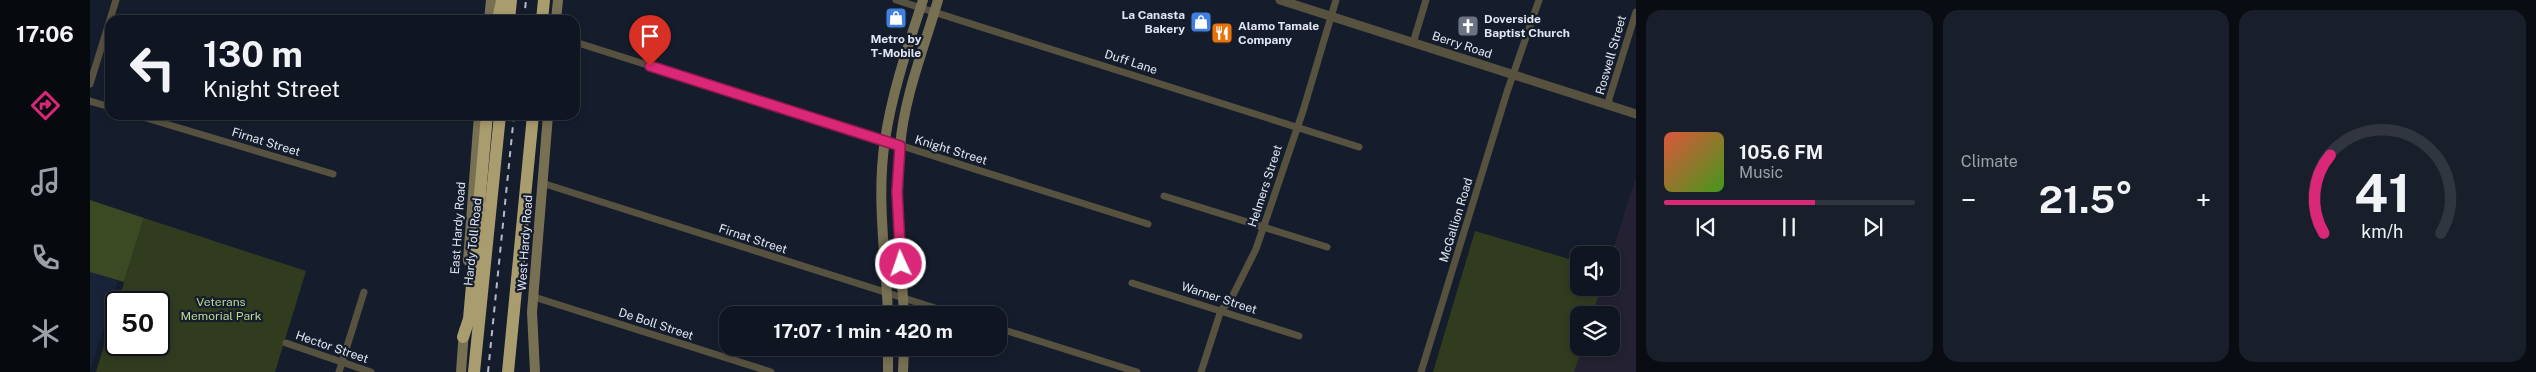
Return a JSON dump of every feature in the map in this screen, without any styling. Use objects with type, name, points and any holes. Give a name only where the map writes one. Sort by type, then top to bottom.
[{"type":"highway","points":[[499,15],[502,0]]},
{"type":"highway","points":[[510,15],[512,0]]},
{"type":"highway","points":[[542,15],[544,0]]},
{"type":"highway","points":[[463,337],[469,319],[488,120]]},
{"type":"highway","name":"Hardy Toll Road","points":[[474,372],[499,120]]},
{"type":"highway","points":[[509,372],[533,120]]},
{"type":"main road","points":[[490,15],[491,0]]},
{"type":"main road","points":[[556,15],[558,0]]},
{"type":"main road","points":[[903,306],[897,192],[900,146],[908,101],[938,0]]},
{"type":"main road","points":[[888,306],[882,190],[885,141],[894,95],[922,4]]},
{"type":"main road","name":"East Hardy Road","points":[[461,372],[479,120]]},
{"type":"main road","name":"West Hardy Road","points":[[535,372],[532,312],[548,120]]},
{"type":"main road","points":[[888,356],[888,372]]},
{"type":"main road","points":[[903,372],[904,356]]},
{"type":"street","points":[[111,15],[116,0]]},
{"type":"street","name":"Duff Lane","points":[[896,0],[922,4],[934,12],[1359,147]]},
{"type":"street","name":"Berry Road","points":[[1282,0],[1636,114]]},
{"type":"street","name":"Helmers Street","points":[[1201,372],[1221,310],[1230,300],[1256,248],[1336,0]]},
{"type":"street","points":[[1413,42],[1426,0]]},
{"type":"street","name":"McGallion Road","points":[[1421,372],[1538,0]]},
{"type":"street","name":"Roswell Street","points":[[1609,105],[1636,12]]},
{"type":"street","points":[[90,84],[105,36]]},
{"type":"street","name":"Knight Street","points":[[580,44],[1148,224]]},
{"type":"street","points":[[90,101],[105,106]]},
{"type":"street","name":"Firnat Street","points":[[153,120],[332,174]]},
{"type":"street","name":"Firnat Street","points":[[542,183],[928,306]]},
{"type":"street","points":[[1164,196],[1327,247]]},
{"type":"street","name":"Warner Street","points":[[1132,283],[1299,336]]},
{"type":"street","points":[[339,372],[364,292]]},
{"type":"street","name":"De Boll Street","points":[[534,297],[771,372]]},
{"type":"street","points":[[1007,331],[1137,372]]},
{"type":"street","name":"Hector Street","points":[[286,343],[372,372]]},
{"type":"shaded area","points":[[1636,177],[1636,372],[1574,372],[1579,356],[1620,356],[1620,306],[1595,306],[1598,296],[1620,296],[1620,246],[1614,246]]},
{"type":"shaded area","points":[[90,272],[118,281],[115,291],[105,291],[105,323],[90,371]]},
{"type":"green space","points":[[90,200],[144,218],[124,282],[90,272]]},
{"type":"green space","name":"Veterans Memorial Park","points":[[144,218],[306,271],[275,372],[96,372],[105,343],[105,356],[170,356],[170,291],[121,291]]},
{"type":"green space","points":[[1475,231],[1570,259],[1570,296],[1598,296],[1595,306],[1570,306],[1570,356],[1579,356],[1574,372],[1433,372]]},
{"type":"railway","points":[[524,15],[526,0]]},
{"type":"railway","points":[[488,372],[513,120]]},
{"type":"place","name":"Metro by T-Mobile","points":[[896,18]]},
{"type":"place","name":"La Canasta Bakery","points":[[1201,22]]},
{"type":"place","name":"Doverside Baptist Church","points":[[1468,26]]},
{"type":"place","name":"Alamo Tamale Company","points":[[1222,33]]},
{"type":"route","points":[[650,66],[900,146],[897,192],[901,264]]}]
